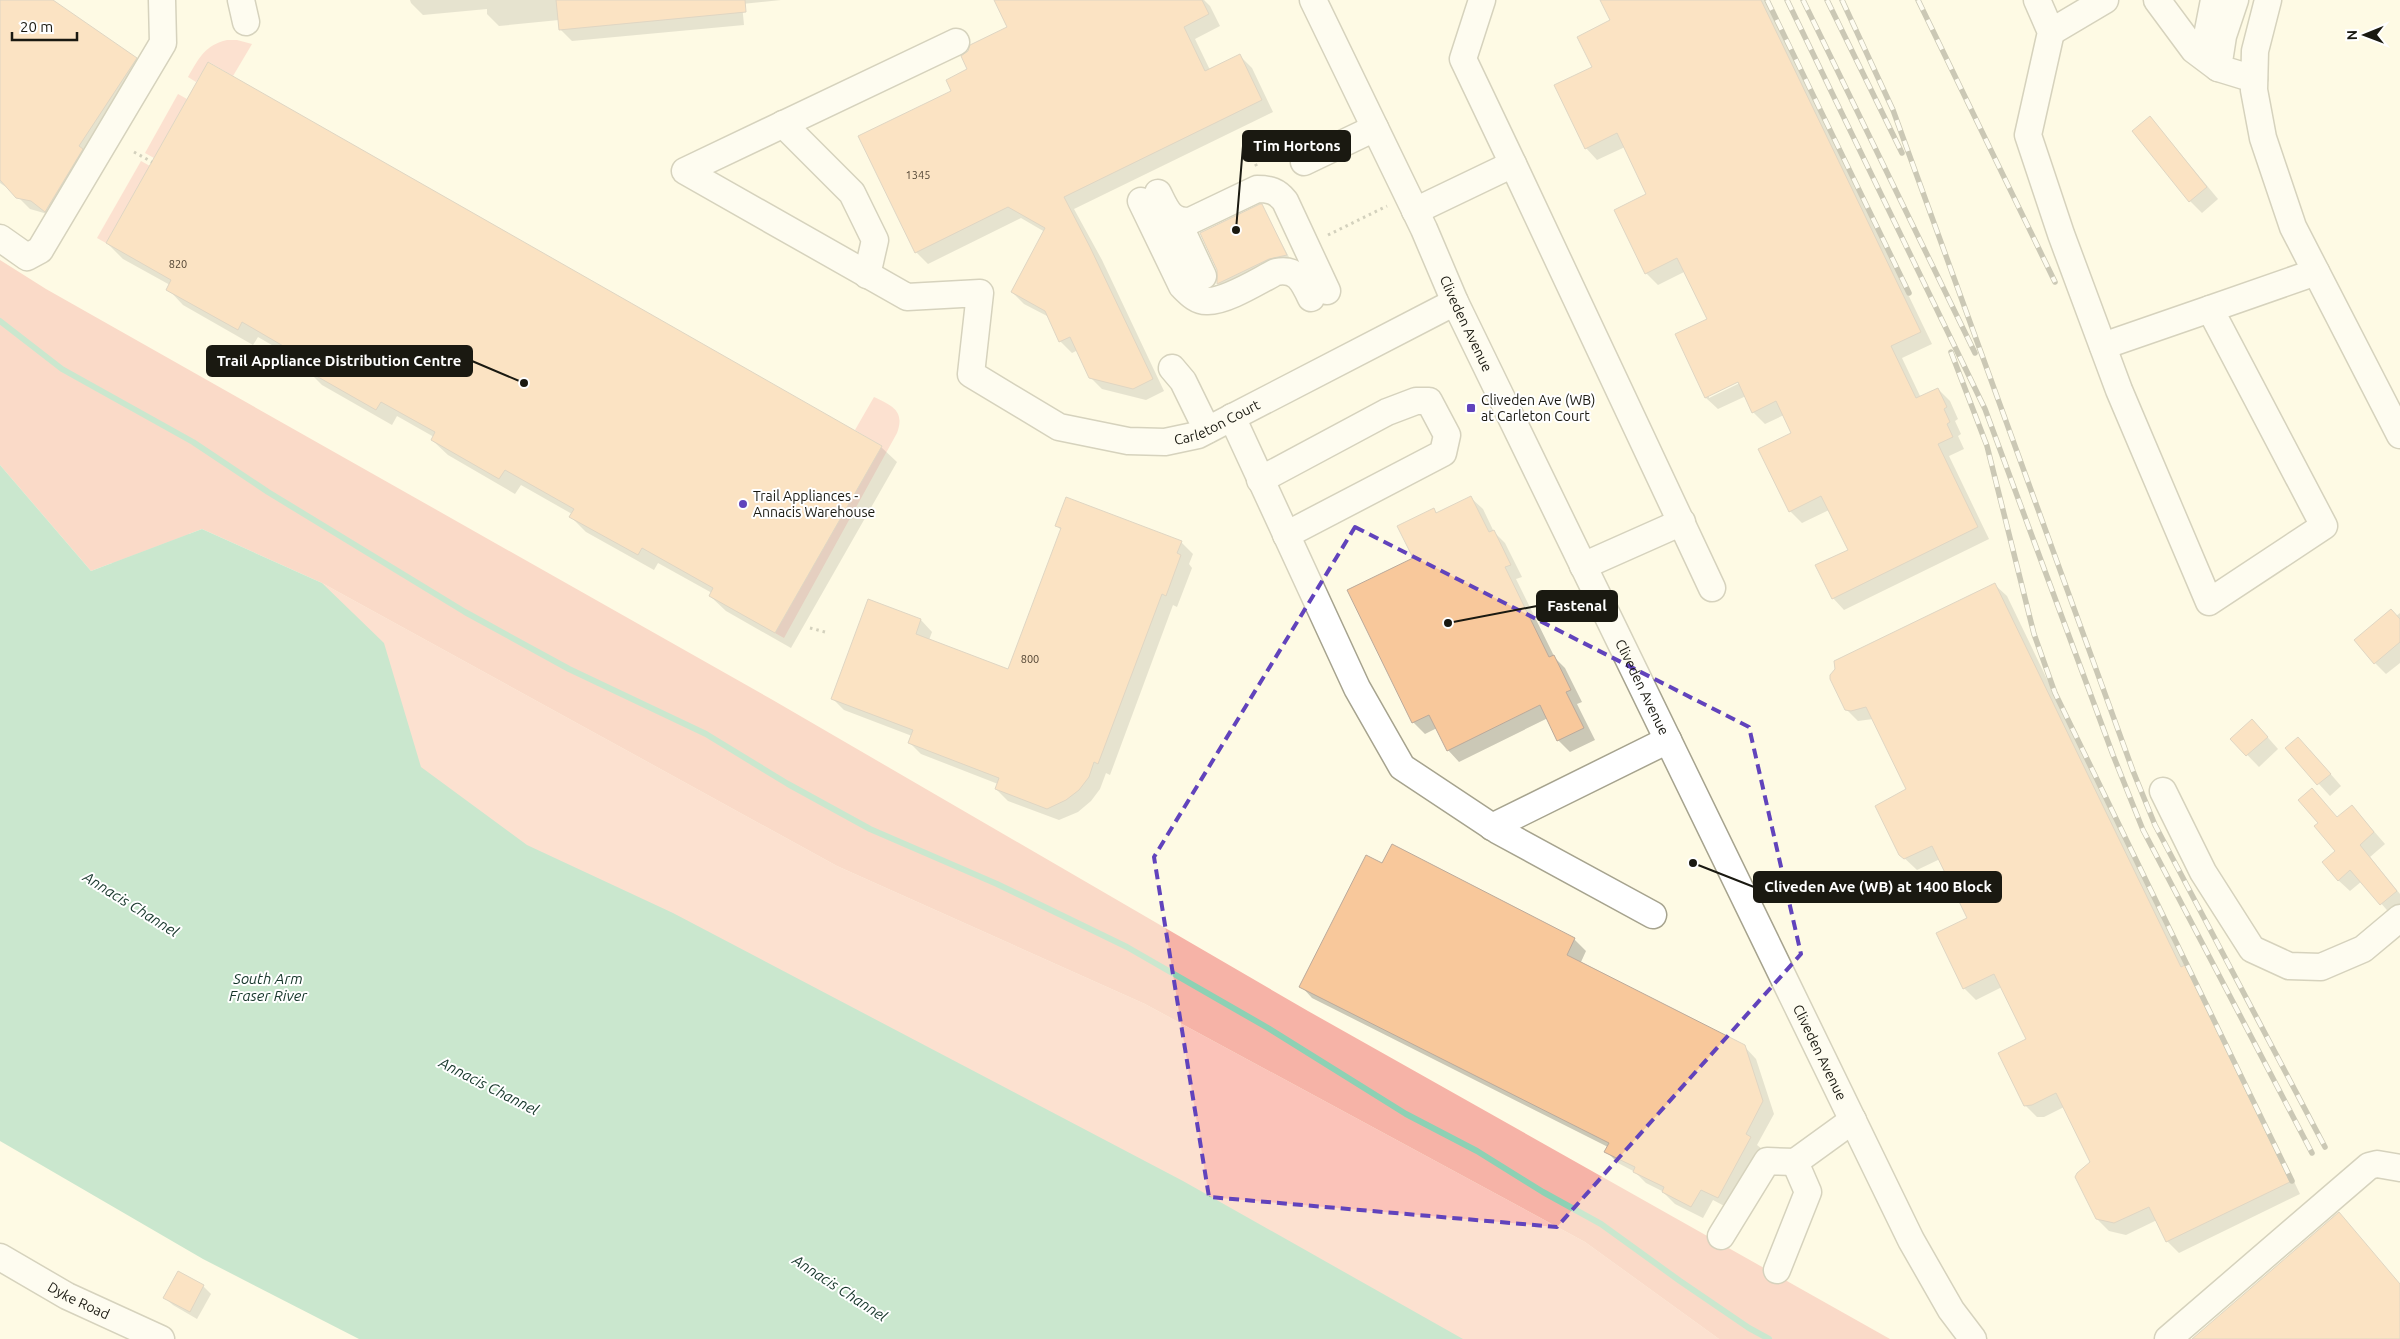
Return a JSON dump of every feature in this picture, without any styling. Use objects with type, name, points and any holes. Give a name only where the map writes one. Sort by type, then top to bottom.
[{"type":"street","points":[[0,238],[27,257],[40,250],[164,43],[162,0]]},
{"type":"street","name":"Cliveden Avenue","points":[[1313,0],[1415,211],[1455,302],[1911,1240],[1951,1310],[1973,1339]]},
{"type":"street","points":[[1482,0],[1463,59],[1712,588]]},
{"type":"street","points":[[2037,0],[2052,32],[2028,135],[2103,346],[2208,602],[2324,526],[2210,309]]},
{"type":"street","points":[[2052,32],[2105,0]]},
{"type":"street","points":[[2158,0],[2194,50],[2210,62],[2254,79]]},
{"type":"street","points":[[2210,62],[2214,0]]},
{"type":"street","points":[[2210,62],[2223,36],[2235,0]]},
{"type":"street","points":[[2268,0],[2255,52],[2254,79],[2254,90],[2263,138],[2293,227],[2400,436]]},
{"type":"street","points":[[783,124],[852,193],[875,240],[867,274],[686,171],[783,124],[956,42]]},
{"type":"street","points":[[1300,154],[1371,120]]},
{"type":"street","points":[[1415,211],[1513,164]]},
{"type":"street","points":[[1177,220],[1190,221],[1247,192],[1257,189],[1268,189],[1279,193],[1285,201],[1306,246],[1319,294],[1299,276],[1283,270],[1219,299],[1208,301],[1198,299],[1188,293],[1182,286],[1150,197],[1177,220],[1203,276]]},
{"type":"street","points":[[2103,346],[2316,272]]},
{"type":"street","name":"Carleton Court","points":[[867,274],[907,297],[980,293],[971,374],[1059,427],[1128,442],[1165,442],[1198,435],[1455,302]]},
{"type":"street","points":[[1172,368],[1183,381],[1207,430]]},
{"type":"street","points":[[1260,480],[1386,412],[1416,401],[1430,401],[1447,435],[1443,453],[1286,535]]},
{"type":"street","points":[[1232,417],[1357,688],[1402,767],[1492,827],[1653,915]]},
{"type":"street","points":[[1583,566],[1682,522]]},
{"type":"street","points":[[1492,827],[1668,740]]},
{"type":"street","points":[[2163,791],[2203,872],[2252,949],[2289,966],[2321,967],[2363,948],[2400,918]]},
{"type":"street","points":[[1721,1236],[1766,1161],[1795,1162],[1853,1120]]},
{"type":"street","points":[[1777,1270],[1808,1192],[1795,1162]]},
{"type":"street","points":[[2168,1339],[2369,1166],[2377,1164],[2400,1168]]},
{"type":"street","name":"Dyke Road","points":[[0,1257],[67,1296],[161,1339]]},
{"type":"path","points":[[134,152],[152,162]]},
{"type":"path","points":[[1306,246],[1364,218]]},
{"type":"path","points":[[810,628],[825,632]]},
{"type":"highlighted area","points":[[1355,527],[1749,727],[1801,954],[1557,1227],[1209,1197],[1154,857]]},
{"type":"shaded area","points":[[227,40],[237,40],[252,44],[233,76],[209,62],[196,82],[188,77],[203,53],[213,45]]},
{"type":"shaded area","points":[[178,94],[187,99],[154,158],[145,153]]},
{"type":"shaded area","points":[[141,161],[150,166],[106,243],[97,238]]},
{"type":"shaded area","points":[[0,260],[46,289],[771,699],[1308,1011],[1890,1339],[1719,1339],[1585,1242],[1145,1004],[837,866],[322,583],[202,529],[91,571],[0,465]]},
{"type":"shaded area","points":[[874,397],[896,410],[899,419],[897,433],[784,638],[775,633],[881,446],[855,430]]},
{"type":"shaded area","points":[[0,465],[322,583],[837,866],[1145,1004],[1585,1242],[1719,1339],[1394,1339],[466,871]]},
{"type":"water","name":"South Arm Fraser River","points":[[0,465],[91,571],[202,529],[322,583],[384,643],[421,767],[527,845],[673,913],[1183,1181],[1463,1339],[359,1339],[203,1259],[0,1141]]},
{"type":"building","points":[[0,0],[53,0],[137,58],[79,146],[83,149],[45,212],[31,201],[16,198],[0,180]]},
{"type":"building","points":[[556,0],[745,0],[746,12],[559,30]]},
{"type":"building","points":[[994,0],[1202,0],[1209,14],[1184,27],[1205,71],[1240,54],[1262,100],[1064,197],[1153,379],[1133,389],[1089,378],[1070,337],[1059,342],[1045,311],[1011,292],[1045,228],[1008,207],[915,253],[858,136],[951,91],[946,80],[967,69],[961,56],[968,51],[970,45],[1007,27]]},
{"type":"building","points":[[1600,0],[1761,0],[1921,332],[1891,346],[1916,398],[1938,388],[1947,407],[1944,409],[1950,422],[1947,424],[1953,437],[1938,444],[1978,527],[1832,599],[1815,565],[1848,550],[1821,496],[1789,512],[1758,449],[1791,433],[1776,401],[1752,413],[1738,382],[1705,398],[1675,334],[1707,319],[1677,258],[1645,274],[1614,210],[1646,194],[1617,133],[1585,149],[1554,85],[1592,67],[1577,37],[1610,20]]},
{"type":"building","points":[[208,62],[882,446],[775,633],[709,596],[713,588],[642,548],[638,555],[569,517],[574,509],[505,470],[499,479],[431,440],[435,432],[381,402],[376,410],[304,369],[309,361],[242,322],[238,330],[166,290],[171,280],[106,243]]},
{"type":"building","points":[[2150,116],[2207,187],[2189,202],[2132,131]]},
{"type":"building","points":[[1262,204],[1287,255],[1269,259],[1217,284],[1217,270],[1200,233]]},
{"type":"building","points":[[1471,496],[1489,532],[1494,530],[1511,565],[1505,567],[1549,657],[1554,655],[1571,690],[1566,692],[1584,728],[1557,741],[1540,705],[1447,751],[1429,715],[1412,723],[1347,590],[1413,558],[1397,526],[1434,508],[1436,513]]},
{"type":"building","points":[[1066,497],[1182,541],[1177,553],[1181,555],[1166,596],[1162,594],[1098,764],[1094,762],[1089,777],[1079,790],[1066,800],[1047,809],[995,789],[999,778],[908,743],[913,730],[831,699],[868,599],[921,619],[916,634],[1008,669],[1061,528],[1055,526]]},
{"type":"building","points":[[1995,583],[2181,967],[2185,965],[2290,1182],[2166,1242],[2149,1207],[2114,1223],[2096,1219],[2075,1177],[2090,1162],[2056,1093],[2032,1105],[2024,1106],[1998,1053],[2026,1039],[1994,974],[1963,989],[1936,933],[1967,918],[1932,846],[1904,859],[1899,855],[1875,806],[1906,789],[1866,707],[1851,711],[1845,710],[1830,679],[1830,675],[1835,669],[1834,661]]},
{"type":"building","points":[[2391,609],[2400,619],[2400,642],[2374,664],[2354,640]]},
{"type":"building","points":[[2252,719],[2268,737],[2246,756],[2230,739]]},
{"type":"building","points":[[2298,737],[2331,774],[2317,785],[2285,748]]},
{"type":"building","points":[[2312,788],[2337,817],[2352,805],[2374,832],[2360,845],[2397,891],[2380,905],[2350,870],[2338,881],[2322,862],[2335,851],[2314,826],[2318,823],[2298,800]]},
{"type":"building","points":[[1392,844],[1575,938],[1567,955],[1745,1045],[1763,1101],[1746,1134],[1751,1137],[1718,1198],[1701,1190],[1691,1207],[1662,1192],[1664,1187],[1633,1172],[1635,1167],[1604,1152],[1609,1143],[1299,987],[1366,855],[1382,863]]},
{"type":"building","points":[[2339,1212],[2400,1284],[2400,1339],[2192,1339]]},
{"type":"building","points":[[178,1271],[204,1285],[190,1312],[163,1298]]},
{"type":"waterway","points":[[0,321],[62,369],[193,442],[268,492],[465,612],[569,669],[706,734],[788,784],[870,829],[997,884],[1127,947],[1268,1028],[1406,1114],[1477,1151],[1543,1192],[1601,1224],[1680,1281],[1749,1328],[1769,1339]]},
{"type":"railway","points":[[1767,0],[1909,293]]},
{"type":"railway","points":[[1787,0],[1985,409],[2113,755],[2143,830],[2312,1153]]},
{"type":"railway","points":[[1803,0],[1975,353]]},
{"type":"railway","points":[[1827,0],[1902,153]]},
{"type":"railway","points":[[1842,0],[1893,110],[2133,771],[2155,825],[2325,1147]]},
{"type":"railway","points":[[1918,0],[2055,282]]},
{"type":"railway","points":[[1951,352],[1987,446],[2034,634],[2055,693],[2292,1181]]},
{"type":"place","name":"Tim Hortons","points":[[1236,230]]},
{"type":"place","name":"Trail Appliance Distribution Centre","points":[[524,383]]},
{"type":"place","name":"Cliveden Ave (WB) at Carleton Court","points":[[1471,408]]},
{"type":"place","name":"Trail Appliances - Annacis Warehouse","points":[[743,504]]},
{"type":"place","name":"Fastenal","points":[[1448,623]]},
{"type":"place","name":"Cliveden Ave (WB) at 1400 Block","points":[[1693,863]]},
{"type":"water label","name":"Annacis Channel","points":[[131,904]]},
{"type":"water label","name":"Annacis Channel","points":[[489,1086]]},
{"type":"water label","name":"Annacis Channel","points":[[840,1288]]}]
